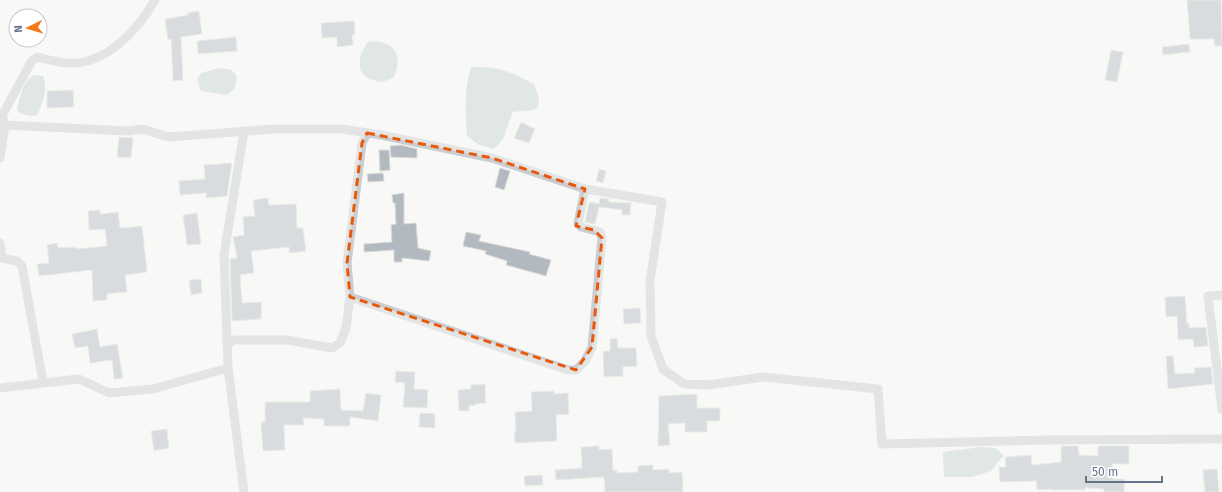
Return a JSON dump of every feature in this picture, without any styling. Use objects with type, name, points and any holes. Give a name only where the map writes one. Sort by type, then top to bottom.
[{"type":"street","points":[[0,158],[5,125],[1,115],[31,62],[37,57],[68,63],[95,58],[132,33],[155,0]]},
{"type":"street","points":[[5,125],[128,131],[143,129],[168,137],[244,131],[318,128],[367,133],[492,158],[585,189],[662,202],[650,281],[651,336],[663,369],[684,384],[707,385],[764,377],[878,389],[882,444],[1045,440],[1222,439]]},
{"type":"street","points":[[244,131],[224,255],[228,368],[244,492]]},
{"type":"street","points":[[228,344],[234,340],[287,340],[332,348],[336,347],[346,328],[350,297],[347,263],[362,143],[367,133]]},
{"type":"street","points":[[350,297],[568,370],[576,370],[585,361],[592,347],[602,238],[600,232],[581,227],[578,223],[585,189]]},
{"type":"street","points":[[0,242],[2,258],[17,261],[22,266],[43,382]]},
{"type":"street","points":[[1222,295],[1208,296],[1222,410]]},
{"type":"street","points":[[0,388],[79,379],[109,393],[153,389],[228,368]]},
{"type":"highlighted area","points":[[367,133],[492,158],[585,189],[576,226],[594,230],[602,238],[592,347],[576,370],[350,297],[347,263],[362,143]]},
{"type":"shaded area","points":[[368,42],[384,43],[394,50],[398,61],[394,77],[381,82],[363,74],[360,69],[360,58]]},
{"type":"shaded area","points":[[471,67],[497,69],[517,76],[534,84],[539,97],[538,107],[533,110],[513,112],[503,139],[494,149],[479,145],[467,136],[467,84]]},
{"type":"shaded area","points":[[219,68],[232,70],[237,77],[235,88],[227,95],[201,91],[197,80],[201,73]]},
{"type":"shaded area","points":[[34,75],[43,76],[45,91],[43,101],[37,115],[30,116],[19,113],[17,109],[27,81]]},
{"type":"shaded area","points":[[981,447],[995,448],[1004,455],[991,471],[972,477],[944,477],[943,452]]},
{"type":"building","points":[[1187,0],[1221,0],[1222,46],[1215,46],[1214,39],[1190,39]]},
{"type":"building","points":[[199,11],[202,34],[181,37],[183,80],[173,81],[171,39],[168,40],[165,19],[188,15],[187,13]]},
{"type":"building","points":[[354,21],[355,34],[352,35],[353,45],[337,47],[337,37],[322,38],[321,23]]},
{"type":"building","points":[[236,37],[237,51],[198,54],[197,41]]},
{"type":"building","points":[[1189,44],[1190,52],[1163,55],[1162,47]]},
{"type":"building","points":[[1111,50],[1123,52],[1117,82],[1105,80]]},
{"type":"building","points":[[73,90],[74,107],[47,108],[47,91]]},
{"type":"building","points":[[521,122],[535,129],[529,143],[514,138]]},
{"type":"building","points":[[119,137],[133,138],[131,158],[117,157]]},
{"type":"building","points":[[401,145],[417,149],[417,158],[391,157],[390,146]]},
{"type":"building","points":[[379,150],[389,150],[390,170],[380,171]]},
{"type":"building","points":[[232,163],[227,196],[206,198],[206,193],[180,195],[179,181],[205,179],[204,165]]},
{"type":"building","points":[[500,168],[510,171],[504,190],[495,187]]},
{"type":"building","points":[[599,169],[606,171],[603,183],[596,181]]},
{"type":"building","points":[[383,173],[384,181],[368,182],[367,174]]},
{"type":"building","points":[[404,193],[404,224],[416,223],[418,248],[431,251],[429,261],[402,258],[402,262],[394,262],[394,250],[364,252],[364,244],[392,242],[391,225],[396,224],[395,203],[393,203],[392,195]]},
{"type":"building","points":[[268,198],[269,205],[296,204],[297,228],[303,228],[306,251],[289,253],[289,247],[251,251],[254,273],[240,275],[242,303],[262,302],[261,319],[232,321],[230,259],[237,258],[233,237],[244,235],[243,217],[255,216],[253,200]]},
{"type":"building","points":[[600,198],[609,199],[609,202],[631,203],[630,215],[622,215],[622,210],[599,207],[595,224],[585,222],[589,202],[599,204]]},
{"type":"building","points":[[100,210],[100,214],[118,212],[120,228],[142,226],[147,272],[125,275],[127,292],[107,294],[107,300],[93,301],[92,270],[39,276],[37,264],[49,263],[47,245],[57,243],[58,248],[76,247],[76,249],[107,246],[105,229],[89,230],[88,211]]},
{"type":"building","points":[[197,213],[201,244],[187,245],[183,215]]},
{"type":"building","points":[[466,232],[481,235],[479,241],[530,252],[529,254],[551,260],[546,276],[506,265],[507,261],[485,254],[486,251],[463,246]]},
{"type":"building","points":[[201,279],[202,293],[191,295],[189,280]]},
{"type":"building","points":[[1185,296],[1187,324],[1189,323],[1189,328],[1206,327],[1208,346],[1194,347],[1193,339],[1178,340],[1177,316],[1166,317],[1165,297]]},
{"type":"building","points":[[640,308],[641,323],[624,324],[623,309]]},
{"type":"building","points":[[97,329],[100,347],[117,344],[123,378],[114,379],[112,360],[90,363],[88,346],[75,348],[72,334]]},
{"type":"building","points":[[617,338],[618,348],[636,348],[637,366],[623,367],[623,376],[604,377],[603,351],[610,351],[610,339]]},
{"type":"building","points":[[1166,356],[1173,356],[1175,374],[1195,373],[1194,368],[1211,367],[1213,384],[1168,389]]},
{"type":"building","points":[[396,371],[415,372],[414,389],[428,390],[427,408],[403,407],[405,383],[395,382]]},
{"type":"building","points":[[485,384],[486,403],[469,406],[469,411],[459,411],[458,390],[471,389],[471,385]]},
{"type":"building","points":[[340,389],[341,410],[363,411],[366,393],[381,395],[378,421],[350,417],[350,426],[324,426],[324,419],[303,418],[304,425],[284,425],[285,450],[263,451],[261,422],[265,422],[265,402],[310,402],[310,391]]},
{"type":"building","points":[[554,391],[554,394],[568,393],[569,414],[556,415],[557,441],[515,443],[515,412],[532,411],[531,392]]},
{"type":"building","points":[[697,394],[697,408],[720,408],[720,421],[707,421],[707,432],[685,432],[685,423],[668,424],[670,445],[658,446],[659,396]]},
{"type":"building","points":[[420,413],[435,414],[435,428],[419,427]]},
{"type":"building","points":[[167,429],[169,448],[154,451],[151,431]]},
{"type":"building","points":[[599,446],[599,450],[612,449],[613,470],[617,470],[617,473],[638,472],[638,466],[653,465],[653,470],[669,469],[669,473],[682,472],[683,492],[605,492],[604,477],[556,480],[555,470],[582,468],[581,447]]},
{"type":"building","points":[[1061,446],[1078,446],[1079,455],[1098,456],[1098,446],[1129,446],[1129,464],[1112,464],[1113,479],[1125,479],[1124,492],[1104,492],[1104,489],[1085,488],[1085,490],[1037,490],[1036,481],[1000,482],[999,467],[1006,467],[1005,457],[1031,455],[1032,465],[1061,462]]},
{"type":"building","points":[[1217,469],[1219,492],[1205,492],[1203,470]]},
{"type":"building","points":[[542,475],[543,485],[525,486],[524,476]]}]
